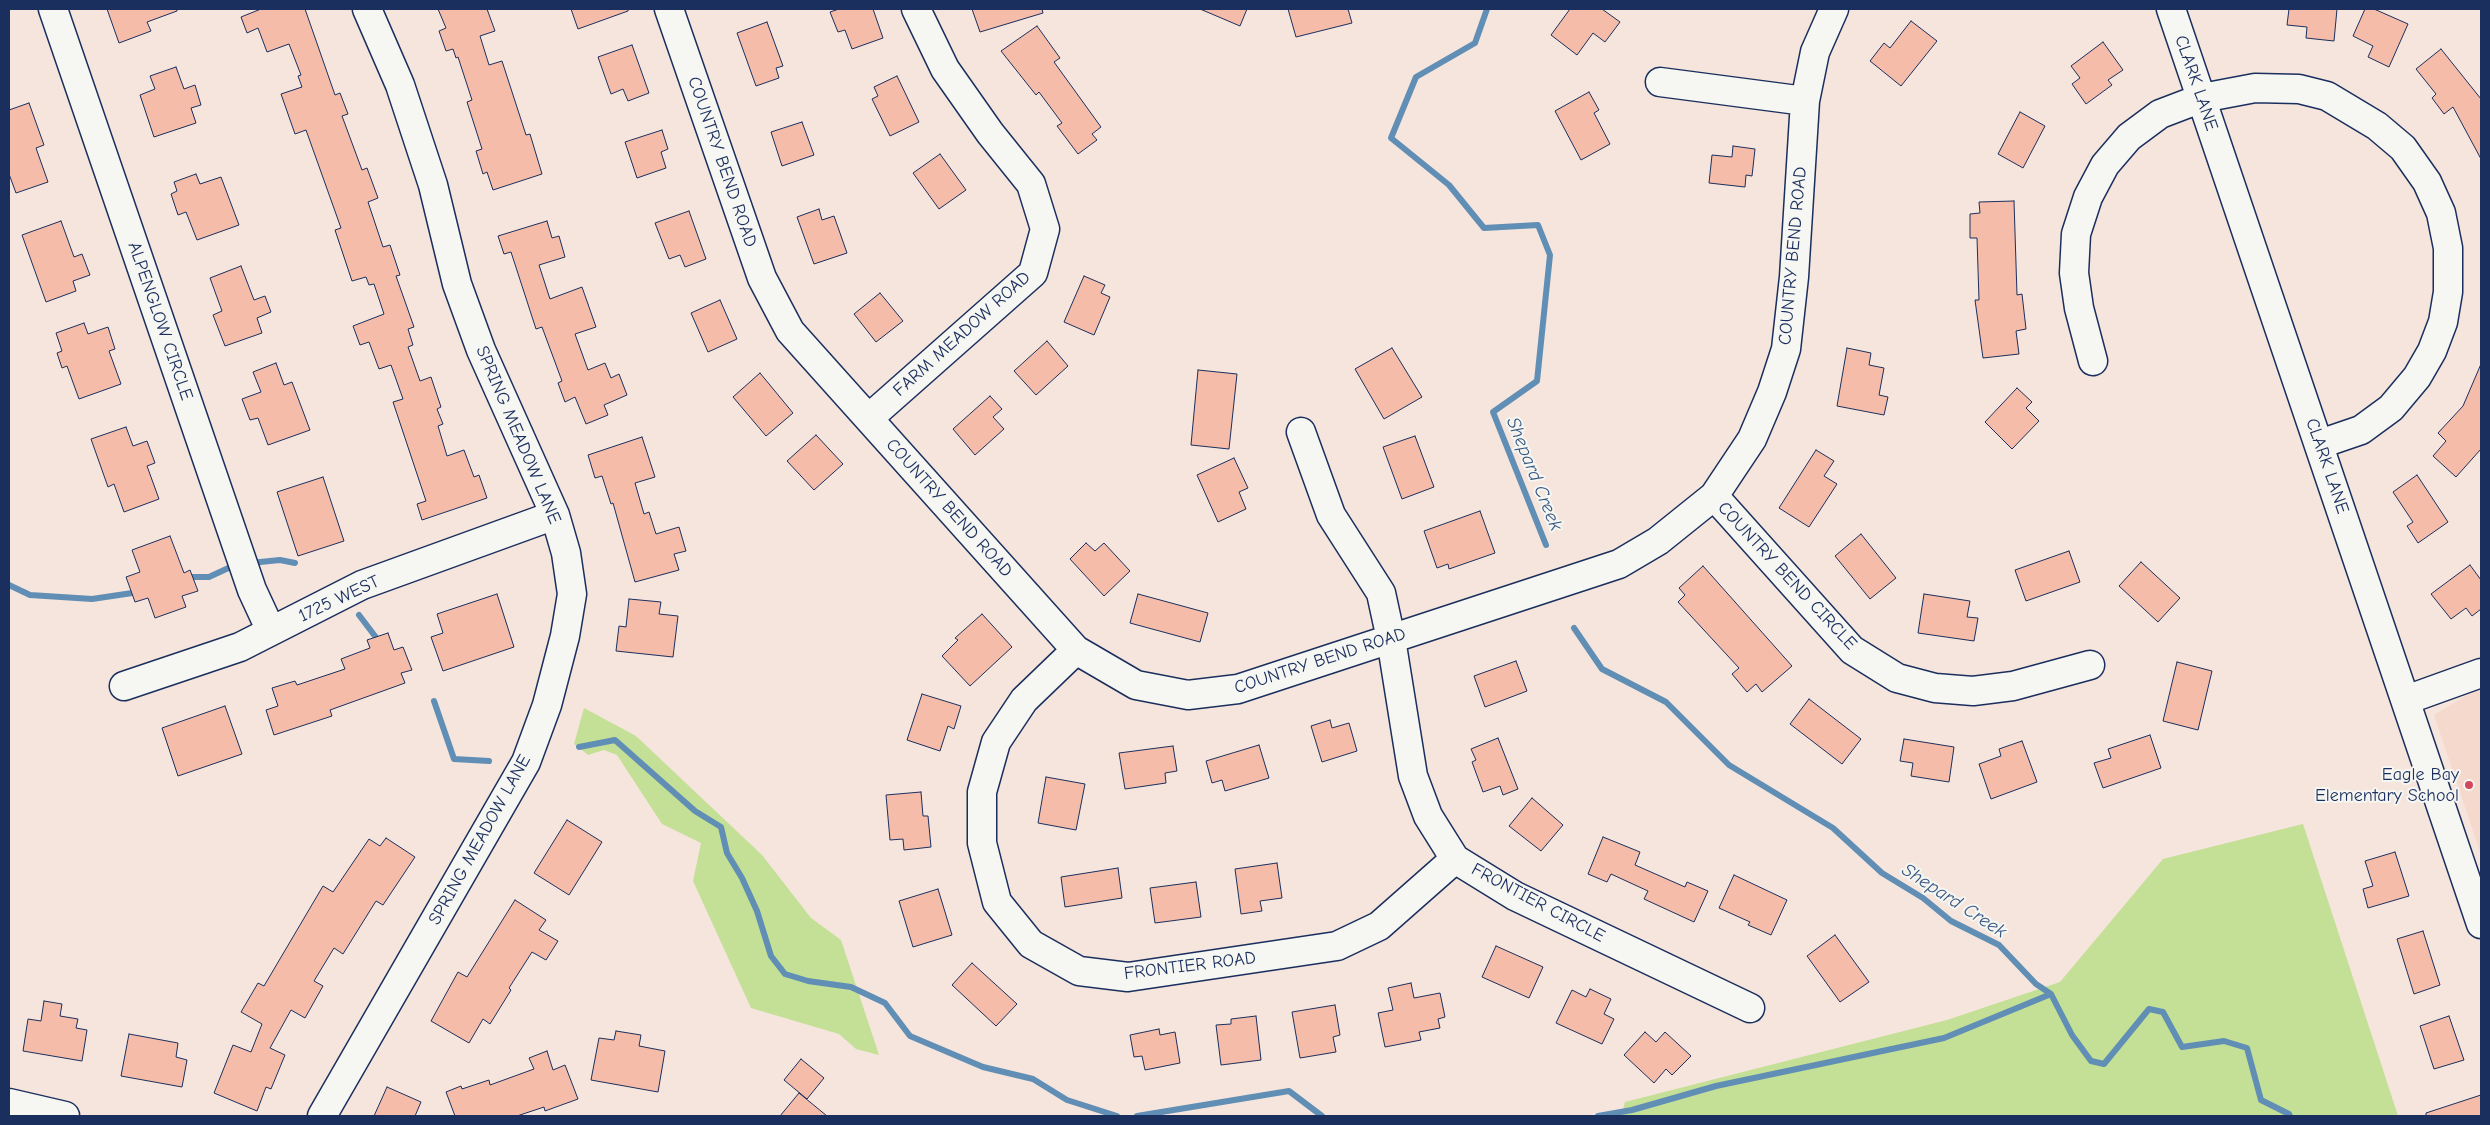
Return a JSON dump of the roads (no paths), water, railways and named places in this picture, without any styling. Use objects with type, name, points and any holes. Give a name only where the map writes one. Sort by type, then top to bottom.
[{"type":"street","name":"ALPENGLOW CIRCLE","points":[[53,9],[252,590],[271,631]]},
{"type":"street","name":"SPRING MEADOW LANE","points":[[322,1116],[526,762],[547,704],[565,636],[572,594],[566,553],[556,515],[481,350],[457,284],[430,176],[400,85],[368,9]]},
{"type":"street","name":"COUNTRY BEND ROAD","points":[[669,9],[762,278],[790,331],[1076,650],[1136,686],[1188,695],[1238,689],[1619,564],[1658,541],[1714,496],[1752,439],[1772,392],[1786,349],[1794,277],[1805,101],[1815,52],[1834,9]]},
{"type":"street","name":"FARM MEADOW ROAD","points":[[868,418],[1033,273],[1045,229],[1031,184],[990,133],[945,68],[916,9]]},
{"type":"street","name":"CLARK LANE","points":[[2171,9],[2320,444],[2481,924]]},
{"type":"street","points":[[1660,82],[1805,101]]},
{"type":"street","points":[[2093,361],[2079,308],[2074,273],[2076,234],[2088,198],[2104,165],[2129,138],[2160,114],[2202,98],[2255,88],[2299,88],[2327,96],[2378,126],[2403,148],[2427,182],[2441,212],[2448,248],[2448,292],[2442,322],[2432,351],[2417,377],[2391,408],[2361,430],[2320,444]]},
{"type":"street","name":"FRONTIER CIRCLE","points":[[1301,432],[1332,515],[1381,593],[1391,639],[1413,776],[1428,816],[1456,859],[1515,896],[1750,1008]]},
{"type":"street","name":"COUNTRY BEND CIRCLE","points":[[1714,496],[1852,650],[1898,678],[1935,688],[1973,692],[2013,686],[2090,665]]},
{"type":"street","name":"1725 WEST","points":[[124,686],[240,646],[362,585],[556,515]]},
{"type":"street","name":"FRONTIER ROAD","points":[[1076,650],[1024,700],[996,742],[982,792],[982,843],[997,902],[1031,944],[1079,971],[1128,977],[1337,946],[1379,926],[1456,859]]},
{"type":"street","points":[[2406,700],[2481,674]]},
{"type":"street","points":[[9,1103],[65,1116]]},
{"type":"waterway","name":"Shepard Creek","points":[[1487,9],[1475,43],[1416,77],[1391,138],[1449,185],[1484,228],[1538,225],[1550,255],[1537,381],[1493,412],[1546,545]]},
{"type":"waterway","points":[[250,563],[280,560],[295,563]]},
{"type":"waterway","points":[[185,577],[209,577],[237,564]]},
{"type":"waterway","points":[[9,585],[30,595],[92,599],[139,592]]},
{"type":"waterway","points":[[359,615],[381,644]]},
{"type":"waterway","name":"Shepard Creek","points":[[1574,628],[1602,669],[1666,702],[1729,765],[1833,828],[1882,873],[1923,898],[1951,921],[1999,945],[2036,984],[2051,994],[2072,1035],[2091,1061],[2104,1064],[2149,1009],[2163,1012],[2182,1047],[2224,1041],[2247,1048],[2261,1100],[2290,1116]]},
{"type":"waterway","points":[[434,701],[454,759],[489,761]]},
{"type":"waterway","points":[[579,747],[615,740],[695,811],[721,827],[727,853],[742,878],[757,911],[771,956],[785,974],[808,981],[851,987],[885,1003],[910,1036],[983,1067],[1033,1079],[1067,1100],[1117,1116]]},
{"type":"waterway","points":[[1598,1116],[1632,1110],[1716,1086],[1944,1038],[2051,994]]},
{"type":"waterway","points":[[1137,1116],[1289,1091],[1322,1116]]},
{"type":"place","name":"Eagle Bay Elementary School","points":[[2469,785]]}]
